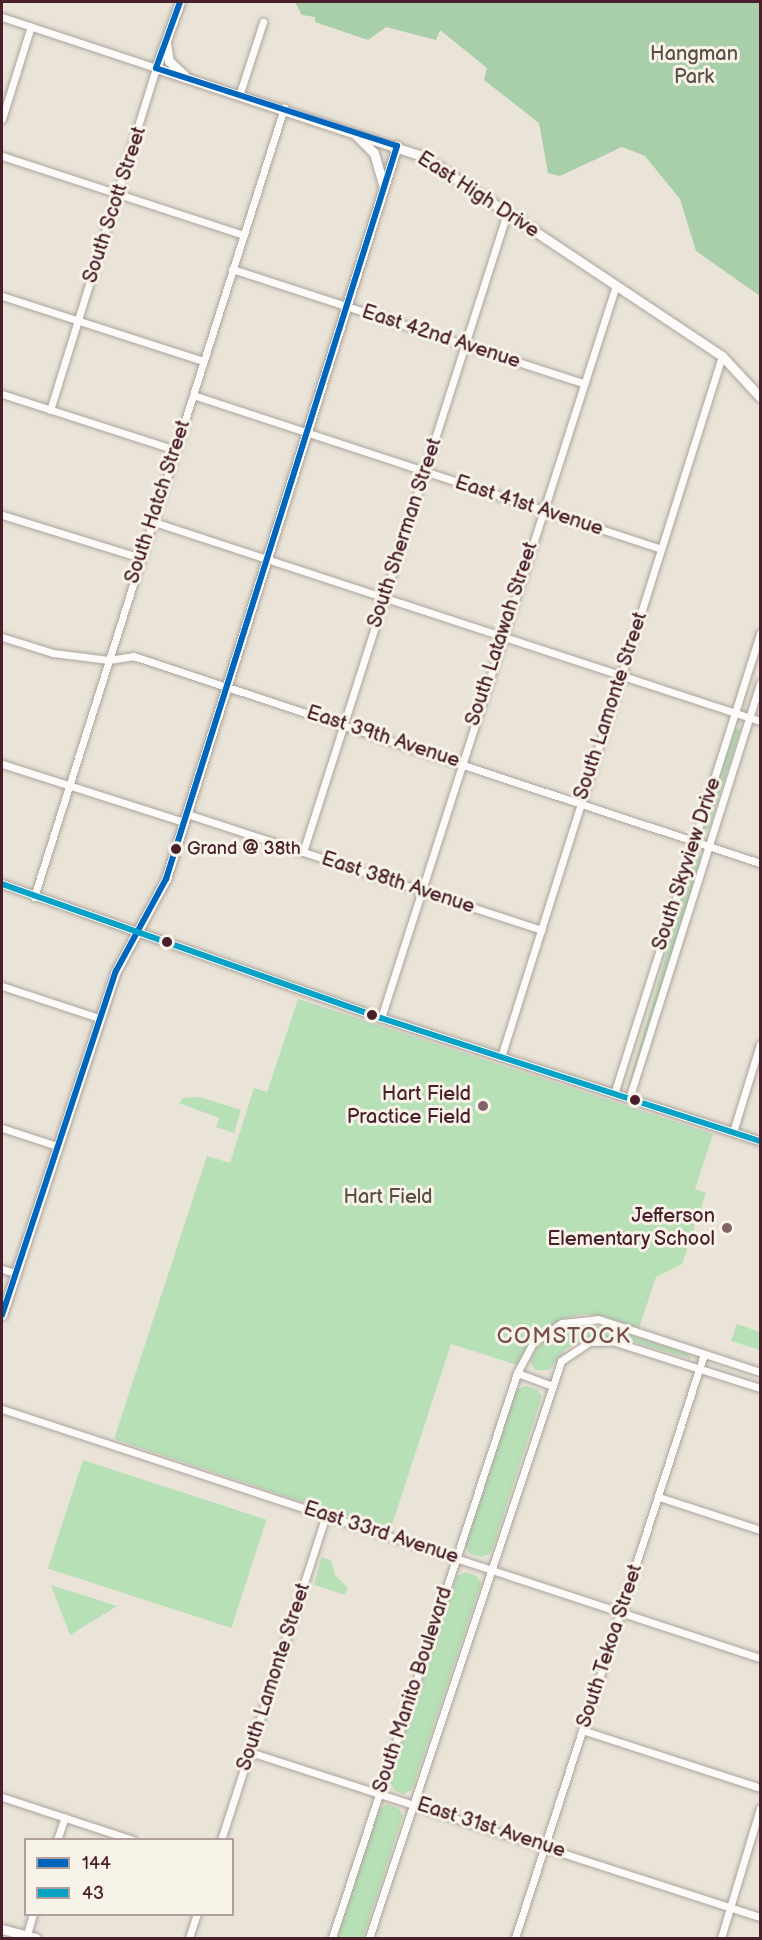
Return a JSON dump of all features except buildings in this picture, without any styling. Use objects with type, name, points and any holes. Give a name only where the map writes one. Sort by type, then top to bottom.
[{"type":"main road","name":"South Scott Street","points":[[156,68],[180,2]]},
{"type":"main road","points":[[166,43],[169,61],[189,80]]},
{"type":"main road","name":"East High Drive","points":[[156,68],[239,96],[284,108],[422,156],[722,356],[760,397]]},
{"type":"main road","points":[[347,129],[374,153],[384,188]]},
{"type":"main road","points":[[2,1316],[116,971],[166,879],[397,146]]},
{"type":"main road","points":[[2,1923],[29,1938]]},
{"type":"main road","points":[[2,1929],[29,1938]]},
{"type":"street","points":[[2,17],[156,68]]},
{"type":"street","points":[[239,96],[263,22]]},
{"type":"street","points":[[2,119],[31,26]]},
{"type":"street","name":"South Scott Street","points":[[50,410],[156,68]]},
{"type":"street","name":"South Hatch Street","points":[[34,897],[151,521],[284,108]]},
{"type":"street","points":[[2,156],[243,235]]},
{"type":"street","name":"South Sherman Street","points":[[303,852],[507,213]]},
{"type":"street","name":"East 42nd Avenue","points":[[232,269],[582,383]]},
{"type":"street","name":"South Latawah Street","points":[[381,1018],[582,383],[616,285]]},
{"type":"street","points":[[2,296],[203,361]]},
{"type":"street","name":"South Lamonte Street","points":[[501,1057],[722,356]]},
{"type":"street","points":[[2,394],[175,450]]},
{"type":"street","name":"East 41st Avenue","points":[[193,395],[661,549]]},
{"type":"street","points":[[2,514],[141,558]]},
{"type":"street","points":[[151,521],[760,721]]},
{"type":"street","name":"South Skyview Drive","points":[[614,1094],[760,633]]},
{"type":"street","name":"East 39th Avenue","points":[[2,637],[53,653],[108,660],[133,656],[760,862]]},
{"type":"street","name":"South Skyview Drive","points":[[628,1099],[760,683]]},
{"type":"street","name":"East 38th Avenue","points":[[2,764],[69,786],[303,852],[541,930]]},
{"type":"street","points":[[2,884],[381,1018],[760,1141]]},
{"type":"street","points":[[2,986],[99,1018]]},
{"type":"street","points":[[733,1132],[760,1044]]},
{"type":"street","points":[[2,1128],[57,1146]]},
{"type":"street","points":[[2,1269],[15,1273]]},
{"type":"street","name":"South Manito Boulevard","points":[[332,1938],[525,1354],[541,1335],[562,1323],[584,1318],[612,1323],[760,1372]]},
{"type":"street","name":"South Manito Boulevard","points":[[369,1938],[550,1385],[569,1352],[604,1340],[760,1388]]},
{"type":"street","name":"South Tekoa Street","points":[[515,1938],[704,1354]]},
{"type":"street","points":[[517,1373],[550,1385]]},
{"type":"street","name":"East 33rd Avenue","points":[[2,1409],[760,1658]]},
{"type":"street","points":[[659,1497],[760,1530]]},
{"type":"street","name":"South Lamonte Street","points":[[221,1838],[326,1515]]},
{"type":"street","points":[[582,1730],[760,1788]]},
{"type":"street","name":"East 31st Avenue","points":[[250,1752],[380,1792],[760,1917]]},
{"type":"street","points":[[2,1797],[130,1838]]},
{"type":"street","points":[[721,1938],[760,1808]]},
{"type":"street","points":[[57,1838],[65,1817]]},
{"type":"street","points":[[29,1938],[33,1916]]},
{"type":"street","points":[[189,1938],[196,1916]]},
{"type":"green space","name":"Hangman Park","points":[[295,2],[760,2],[760,296],[696,251],[680,199],[645,156],[622,147],[560,176],[548,173],[539,123],[484,80],[487,68],[440,30],[436,40],[386,27],[368,40],[315,22],[315,17],[302,15]]},
{"type":"green space","points":[[735,728],[741,730],[708,830],[703,828]]},
{"type":"green space","points":[[695,854],[702,856],[636,1085],[629,1083]]},
{"type":"green space","name":"Hart Field","points":[[298,999],[713,1134],[695,1189],[706,1193],[682,1264],[656,1277],[639,1328],[607,1317],[585,1314],[564,1318],[536,1336],[517,1365],[451,1344],[390,1531],[114,1439],[207,1156],[230,1163],[254,1088],[267,1092]]},
{"type":"green space","points":[[200,1097],[241,1110],[234,1133],[216,1127],[219,1118],[179,1103],[183,1098]]},
{"type":"green space","points":[[580,1324],[607,1327],[688,1354],[691,1359],[620,1338],[592,1336],[567,1348],[549,1370],[535,1370],[530,1361],[537,1348],[554,1332]]},
{"type":"green space","points":[[737,1324],[760,1332],[760,1350],[731,1341]]},
{"type":"green space","points":[[525,1386],[537,1389],[542,1396],[491,1553],[482,1557],[470,1554],[465,1546],[516,1390]]},
{"type":"green space","points":[[83,1460],[267,1520],[231,1628],[48,1568]]},
{"type":"green space","points":[[322,1557],[331,1560],[335,1575],[348,1588],[345,1595],[314,1585]]},
{"type":"green space","points":[[466,1572],[477,1576],[481,1584],[412,1789],[404,1794],[394,1790],[390,1781],[457,1576]]},
{"type":"green space","points":[[51,1585],[117,1606],[70,1635]]},
{"type":"green space","points":[[387,1804],[399,1809],[403,1815],[363,1938],[337,1938],[378,1810]]},
{"type":"transit line","name":"144","points":[[2,1315],[116,971],[166,879],[397,146],[156,68],[180,2]]},
{"type":"transit line","name":"43","points":[[2,884],[381,1018],[760,1141]]},
{"type":"place","name":"Grand @ 38th","points":[[176,849]]},
{"type":"place","name":"Hart Field Practice Field","points":[[483,1106]]},
{"type":"place","name":"Jefferson Elementary School","points":[[727,1228]]},
{"type":"district","name":"COMSTOCK","points":[[564,1337]]}]
